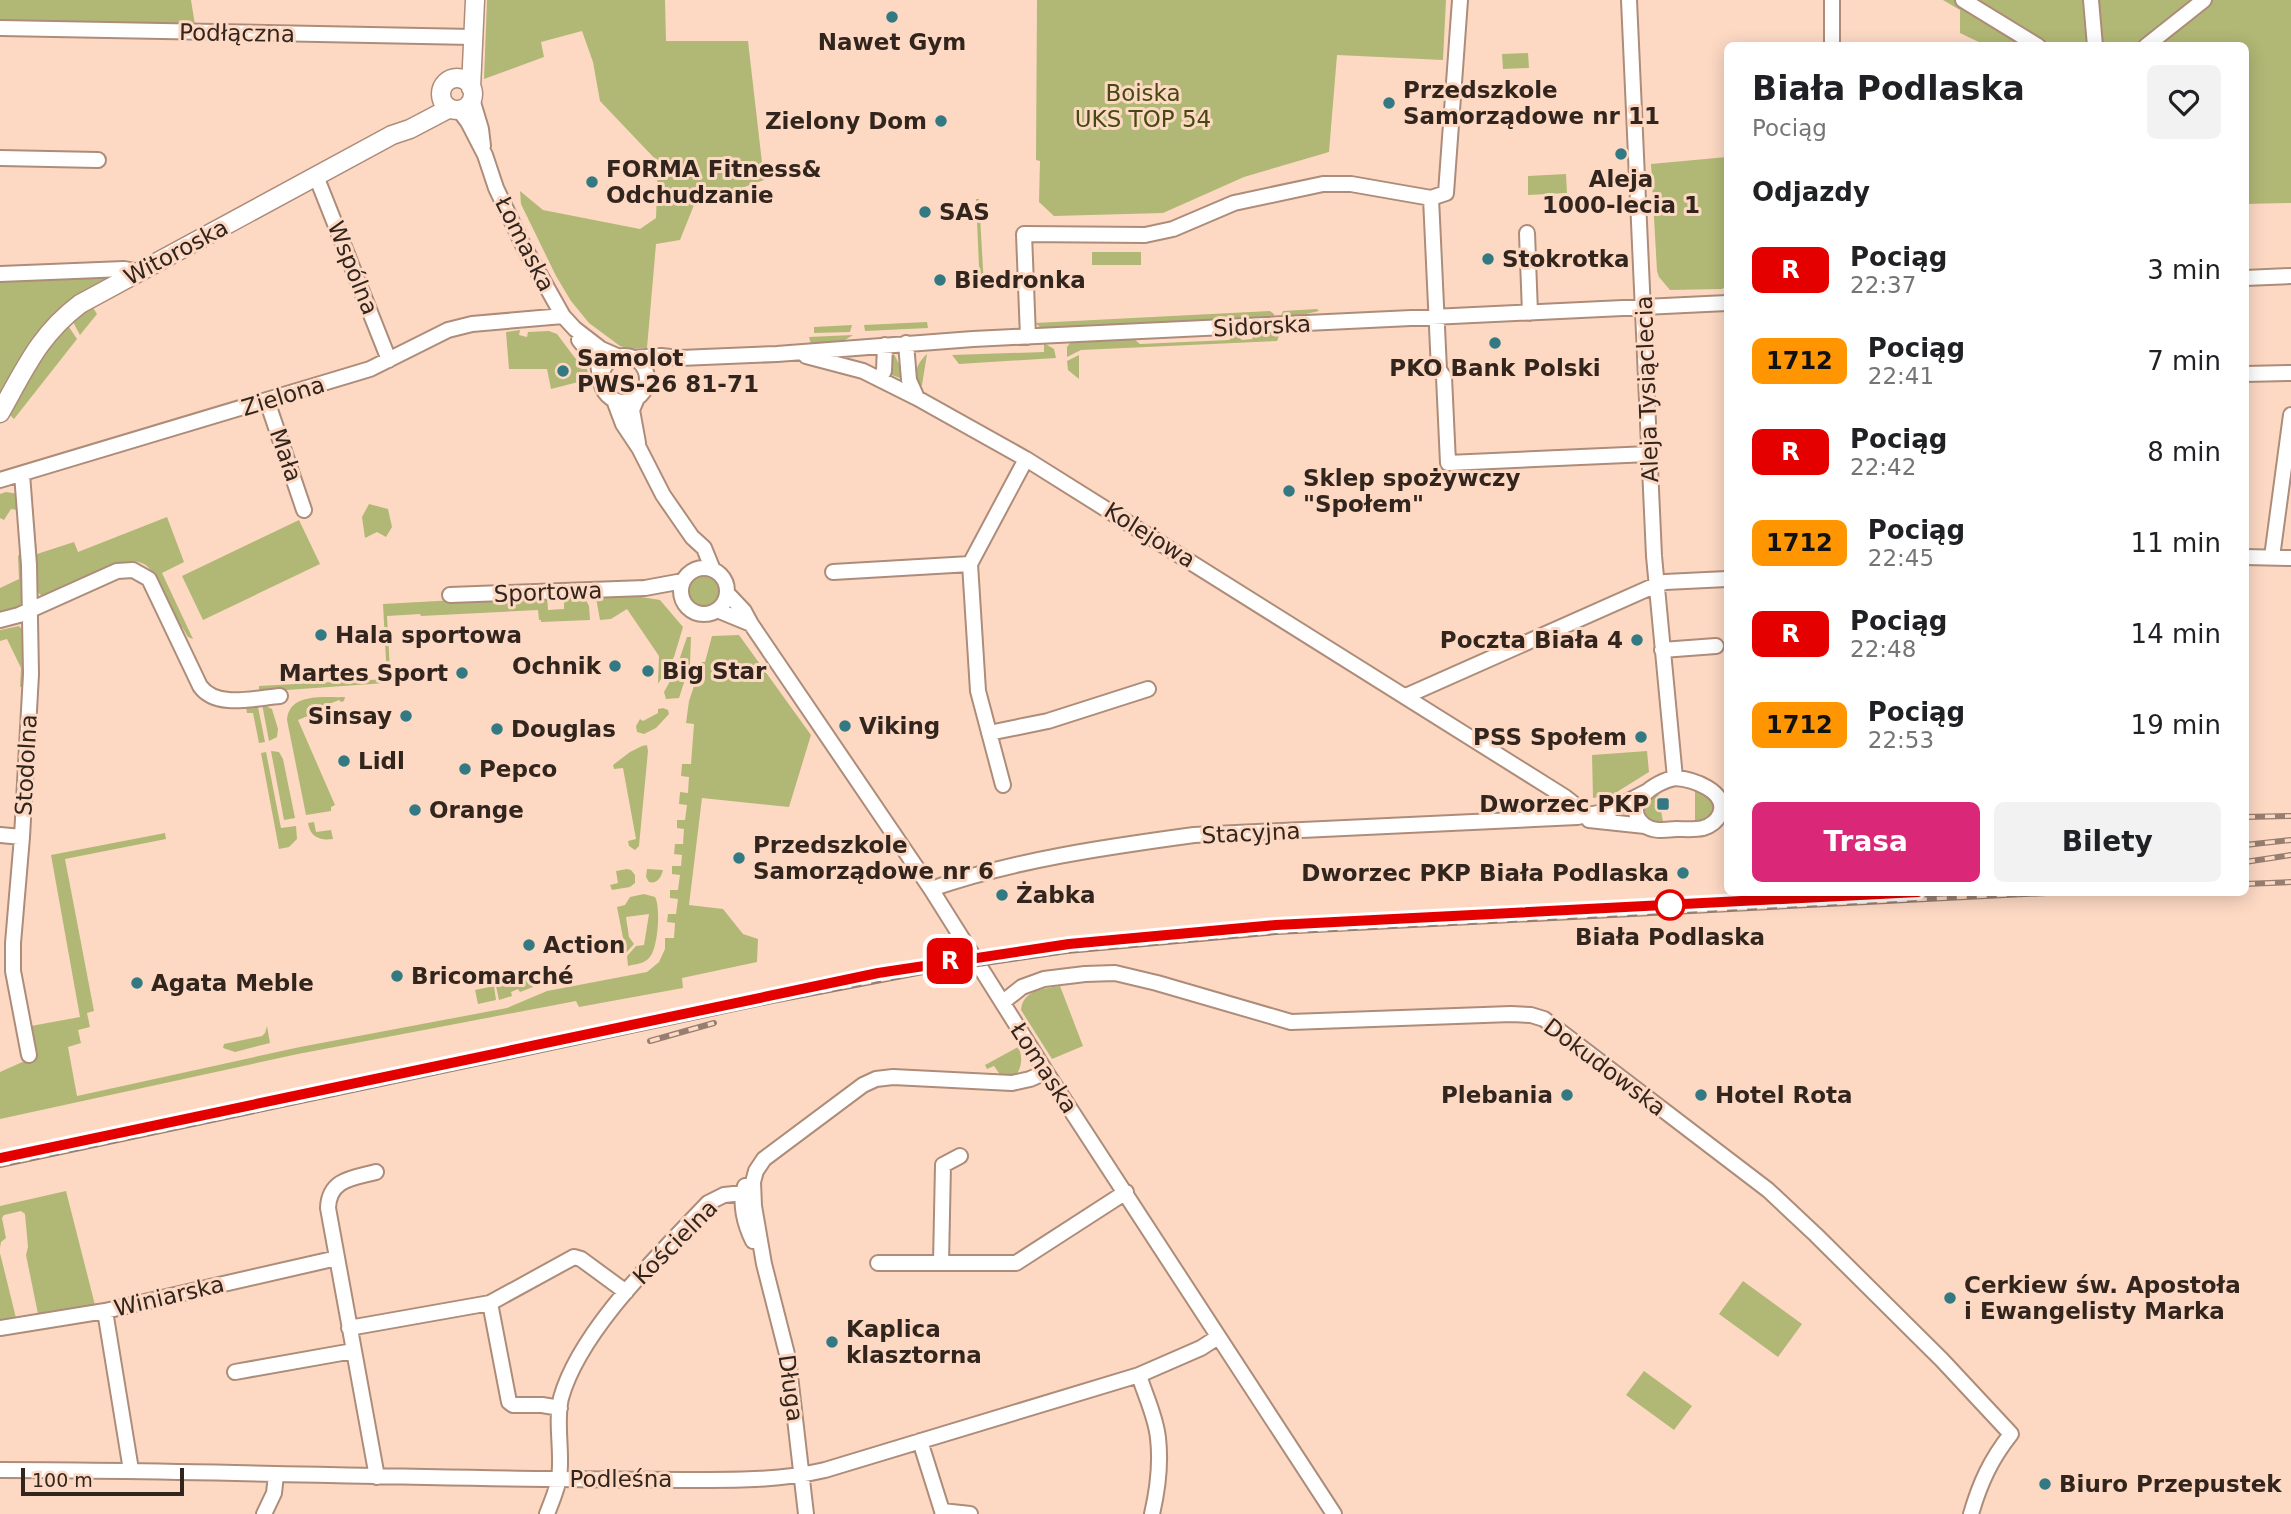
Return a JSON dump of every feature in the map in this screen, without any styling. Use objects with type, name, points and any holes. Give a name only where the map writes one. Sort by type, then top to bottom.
[{"type":"main road","points":[[468,0],[469,37]]},
{"type":"main road","points":[[463,101],[475,0]]},
{"type":"main road","name":"Witoroska","points":[[392,135],[446,85],[469,37]]},
{"type":"main road","points":[[461,80],[463,101],[443,102],[446,85],[461,80]]},
{"type":"main road","name":"Witoroska","points":[[0,413],[42,340],[57,322],[93,295],[392,135],[410,129],[463,101]]},
{"type":"street","points":[[1028,337],[1024,234],[1145,235],[1173,229],[1234,203],[1323,184],[1351,184],[1431,198],[1446,193],[1460,0]]},
{"type":"street","name":"Aleja Tysiąclecia","points":[[1629,0],[1656,585],[1675,778]]},
{"type":"street","points":[[1832,0],[1832,42]]},
{"type":"street","points":[[1963,0],[2031,42]]},
{"type":"street","points":[[2091,0],[2095,42]]},
{"type":"street","points":[[2151,42],[2204,0]]},
{"type":"street","name":"Podłączna","points":[[0,28],[469,37]]},
{"type":"street","name":"Łomaska","points":[[463,101],[468,122],[485,155],[496,188],[523,245],[563,316],[601,349],[617,356],[634,358]]},
{"type":"street","points":[[0,158],[98,160]]},
{"type":"street","name":"Wspólna","points":[[316,176],[389,359]]},
{"type":"street","points":[[1431,198],[1439,370],[1444,377],[1448,463],[1649,454]]},
{"type":"street","points":[[1527,233],[1530,313]]},
{"type":"street","points":[[0,274],[124,269],[140,272]]},
{"type":"street","points":[[2249,278],[2291,276]]},
{"type":"street","name":"Sidorska","points":[[797,353],[1028,337],[1724,303]]},
{"type":"street","name":"Zielona","points":[[0,480],[370,369],[448,330],[563,316]]},
{"type":"street","name":"Łomaska","points":[[575,329],[582,344],[598,363],[604,391],[614,400],[623,424],[639,448],[663,495],[692,537],[704,548],[713,570]]},
{"type":"street","points":[[906,344],[909,380],[917,398]]},
{"type":"street","points":[[879,379],[884,372],[885,345]]},
{"type":"street","name":"Kolejowa","points":[[634,358],[797,353],[852,366],[879,379],[1026,458],[1406,696],[1570,800],[1577,817]]},
{"type":"street","points":[[600,378],[605,365],[617,356]]},
{"type":"street","points":[[634,358],[643,367],[647,379]]},
{"type":"street","name":"Kolejowa","points":[[647,379],[655,368],[680,358]]},
{"type":"street","points":[[2249,374],[2291,373]]},
{"type":"street","name":"Łomaska","points":[[639,448],[632,416],[634,404],[643,392],[647,379]]},
{"type":"street","points":[[614,400],[626,402],[637,398]]},
{"type":"street","name":"Mała","points":[[267,401],[304,510]]},
{"type":"street","points":[[2272,557],[2291,415]]},
{"type":"street","points":[[1003,785],[978,691],[970,564],[1026,458]]},
{"type":"street","name":"Stodolna","points":[[22,474],[31,609],[31,674],[13,971],[29,1055]]},
{"type":"street","points":[[686,582],[703,568],[713,570],[722,577],[727,593],[724,603],[709,614],[694,612],[685,606],[686,582],[695,554],[692,537]]},
{"type":"street","points":[[2249,557],[2291,558]]},
{"type":"street","points":[[833,572],[970,564]]},
{"type":"street","points":[[0,620],[117,571],[133,570],[149,579],[200,686],[208,695],[224,700],[280,696]]},
{"type":"street","points":[[1406,696],[1656,585],[1724,579]]},
{"type":"street","name":"Sportowa","points":[[450,595],[645,588],[686,582]]},
{"type":"street","name":"Łomaska","points":[[727,593],[744,611],[931,889],[1329,1512]]},
{"type":"street","points":[[717,610],[751,624]]},
{"type":"street","points":[[1662,650],[1716,646]]},
{"type":"street","points":[[989,733],[1048,722],[1148,689]]},
{"type":"street","points":[[1724,795],[1675,778],[1648,791],[1639,799],[1636,810],[1638,818],[1645,826],[1659,830],[1724,828]]},
{"type":"street","points":[[1703,828],[1716,820],[1721,810],[1718,796],[1711,790]]},
{"type":"street","name":"Stacyjna","points":[[931,889],[1092,849],[1194,835],[1577,817],[1609,811],[1648,791]]},
{"type":"street","name":"Stacyjna","points":[[1577,817],[1645,826]]},
{"type":"street","points":[[0,835],[22,837]]},
{"type":"street","name":"Dokudowska","points":[[1003,1002],[1022,987],[1044,979],[1115,973],[1291,1022],[1511,1014],[1544,1019],[1768,1190],[1942,1360],[2011,1434],[1981,1480],[1971,1514]]},
{"type":"street","points":[[748,1192],[746,1182],[764,1160],[863,1085],[876,1079],[893,1077],[1012,1083],[1022,1082],[1046,1072]]},
{"type":"street","points":[[941,1263],[943,1164],[960,1156]]},
{"type":"street","points":[[376,1172],[347,1179],[335,1187],[328,1197],[328,1208],[377,1477]]},
{"type":"street","name":"Długa","points":[[748,1192],[788,1358],[806,1514]]},
{"type":"street","name":"Kościelna","points":[[547,1514],[559,1479],[561,1400],[581,1354],[626,1292],[708,1203],[724,1195],[748,1192]]},
{"type":"street","points":[[878,1263],[1016,1263],[1126,1192]]},
{"type":"street","points":[[349,1328],[490,1303],[574,1257],[581,1258],[626,1292]]},
{"type":"street","name":"Winiarska","points":[[0,1328],[105,1311],[337,1258]]},
{"type":"street","points":[[490,1303],[509,1402],[513,1405],[560,1408]]},
{"type":"street","points":[[105,1311],[131,1470]]},
{"type":"street","name":"Podleśna","points":[[0,1470],[131,1470],[559,1479],[750,1480],[802,1475],[1139,1375],[1201,1348],[1219,1337]]},
{"type":"street","points":[[234,1372],[353,1351]]},
{"type":"street","points":[[1139,1375],[1158,1435],[1160,1464],[1152,1514]]},
{"type":"street","points":[[920,1441],[943,1513],[970,1514]]},
{"type":"street","points":[[264,1514],[274,1493],[276,1475]]},
{"type":"green space","points":[[0,0],[191,0],[195,25],[0,22]]},
{"type":"green space","points":[[487,0],[665,0],[666,41],[748,41],[764,180],[694,205],[680,240],[656,244],[647,348],[631,349],[620,346],[589,323],[571,301],[521,204],[520,191],[543,210],[640,229],[656,218],[658,162],[600,101],[593,62],[582,31],[541,42],[544,57],[484,79]]},
{"type":"green space","name":"Boiska UKS TOP 54","points":[[1037,0],[1446,0],[1443,60],[1337,55],[1329,152],[1244,177],[1163,213],[1054,216],[1039,202],[1040,161],[1036,160]]},
{"type":"green space","points":[[1943,0],[2291,0],[2291,203],[2249,204],[2249,42],[1979,42],[1960,33],[1960,10]]},
{"type":"green space","points":[[1528,53],[1529,68],[1503,69],[1502,54]]},
{"type":"green space","points":[[1724,157],[1722,289],[1670,290],[1659,277],[1651,164]]},
{"type":"green space","points":[[1566,174],[1567,193],[1528,195],[1528,176]]},
{"type":"green space","points":[[976,199],[979,199],[984,286],[979,266]]},
{"type":"green space","points":[[1092,252],[1141,252],[1141,265],[1092,265]]},
{"type":"green space","points":[[114,276],[89,291],[0,398],[0,278]]},
{"type":"green space","points":[[92,306],[97,314],[80,335],[72,320]]},
{"type":"green space","points":[[1270,311],[1274,318],[1049,329],[1041,328],[1035,323]]},
{"type":"green space","points":[[1283,311],[1319,311],[1280,318]]},
{"type":"green space","points":[[927,322],[928,328],[865,331],[864,325]]},
{"type":"green space","points":[[67,324],[77,339],[14,419],[8,413],[42,354]]},
{"type":"green space","points":[[852,325],[850,332],[814,333],[814,327]]},
{"type":"green space","points":[[520,330],[519,335],[527,337],[528,332],[549,331],[557,334],[575,358],[586,366],[590,379],[551,389],[547,369],[509,369],[506,332]]},
{"type":"green space","points":[[1275,332],[1275,336],[1279,336],[1277,341],[1081,350],[1067,357],[1070,343],[1134,339],[1140,344],[1229,340],[1236,334],[1242,340],[1252,339],[1255,333]]},
{"type":"green space","points":[[853,335],[845,340],[811,344],[809,337]]},
{"type":"green space","points":[[1044,343],[1054,349],[1056,358],[959,364],[952,355],[1044,352]]},
{"type":"green space","points":[[894,354],[901,368],[900,378],[889,374],[891,356]]},
{"type":"green space","points":[[927,354],[922,385],[919,389],[917,370]]},
{"type":"green space","points":[[1079,355],[1079,379],[1068,370],[1067,361]]},
{"type":"green space","points":[[0,494],[19,494],[25,605],[0,614],[0,588],[19,579],[17,510],[11,509],[4,520],[0,518]]},
{"type":"green space","points":[[32,494],[37,554],[74,542],[78,552],[167,517],[184,562],[162,573],[193,639],[188,637],[182,627],[179,628],[157,579],[146,565],[140,562],[123,563],[50,594],[42,596],[35,590],[28,495]]},
{"type":"green space","points":[[369,504],[388,509],[392,527],[386,537],[377,532],[365,538],[362,517]]},
{"type":"green space","points":[[299,520],[320,564],[203,620],[182,576]]},
{"type":"green space","points":[[704,576],[714,581],[719,591],[714,601],[704,606],[694,601],[689,591],[694,581]]},
{"type":"green space","points":[[583,594],[589,606],[590,620],[541,622],[538,610],[387,616],[390,676],[385,683],[259,692],[259,686],[387,679],[383,604],[547,595],[548,610],[564,609],[564,595]]},
{"type":"green space","points":[[635,596],[660,600],[683,627],[674,657],[658,684],[659,656],[627,609],[611,619],[600,620],[596,598]]},
{"type":"green space","points":[[19,626],[24,632],[26,685],[20,687],[21,668],[7,639],[0,641],[0,630]]},
{"type":"green space","points":[[739,635],[811,735],[789,807],[702,798],[689,905],[723,909],[743,934],[758,939],[757,962],[682,978],[683,988],[579,1007],[576,1001],[298,1054],[0,1119],[0,1072],[38,1055],[31,1026],[80,1017],[51,855],[165,833],[166,839],[65,859],[94,1011],[87,1013],[90,1027],[78,1030],[81,1043],[68,1047],[77,1096],[300,1047],[507,1008],[547,991],[647,972],[659,962],[665,949],[665,938],[674,938],[675,923],[667,922],[668,914],[676,914],[678,899],[670,898],[670,890],[678,890],[680,875],[672,874],[672,866],[681,866],[682,855],[674,854],[675,844],[683,844],[684,829],[677,828],[677,820],[685,820],[687,805],[679,804],[680,792],[688,793],[689,777],[681,776],[682,764],[691,764],[694,724],[686,723],[689,701],[712,636]]},
{"type":"green space","points":[[687,637],[691,637],[690,664],[679,698],[666,699],[664,692],[675,672]]},
{"type":"green space","points":[[345,697],[344,701],[329,704],[329,707],[298,720],[335,805],[331,807],[331,811],[306,815],[287,720],[289,711],[294,705],[309,698]]},
{"type":"green space","points":[[262,704],[272,709],[278,729],[277,737],[269,741]]},
{"type":"green space","points":[[246,707],[258,707],[265,742],[259,743],[253,713],[247,713]]},
{"type":"green space","points":[[663,708],[668,710],[669,714],[656,728],[644,734],[637,732],[636,726],[640,719],[643,721]]},
{"type":"green space","points":[[647,745],[648,751],[639,846],[635,850],[629,846],[628,841],[636,839],[623,768],[614,769],[613,765]]},
{"type":"green space","points":[[271,751],[279,752],[283,759],[295,818],[284,820]]},
{"type":"green space","points":[[1647,751],[1649,772],[1612,795],[1593,798],[1592,755]]},
{"type":"green space","points":[[266,752],[281,828],[296,826],[297,839],[289,847],[279,849],[261,753]]},
{"type":"green space","points":[[1695,790],[1708,797],[1714,807],[1712,817],[1700,822],[1695,821]]},
{"type":"green space","points":[[1658,793],[1663,822],[1656,824],[1644,817],[1644,809],[1648,800]]},
{"type":"green space","points":[[314,822],[316,832],[331,830],[333,839],[320,839],[313,835],[308,823]]},
{"type":"green space","points":[[627,869],[635,875],[635,883],[630,887],[612,890],[610,885],[618,883],[616,871]]},
{"type":"green space","points":[[647,869],[663,870],[658,880],[649,882],[646,877]]},
{"type":"green space","points":[[644,894],[655,897],[657,902],[658,928],[655,946],[647,960],[628,966],[627,956],[636,946],[644,945],[649,914],[626,917],[629,937],[634,944],[626,953],[617,907],[625,905],[630,897]]},
{"type":"green space","points":[[570,972],[571,977],[536,986],[534,978]]},
{"type":"green space","points":[[532,979],[533,987],[520,992],[518,989],[511,992],[512,996],[499,1000],[496,986]]},
{"type":"green space","points":[[494,986],[496,1000],[478,1004],[475,990]]},
{"type":"green space","points":[[1060,986],[1083,1046],[1052,1059],[1021,1010],[1030,994]]},
{"type":"green space","points":[[267,1026],[270,1043],[235,1052],[223,1048],[224,1044],[262,1036]]},
{"type":"green space","points":[[1018,1047],[1021,1061],[1016,1075],[1001,1076],[994,1066],[987,1069],[985,1065]]},
{"type":"green space","points":[[66,1191],[95,1305],[38,1314],[26,1255],[28,1247],[25,1214],[21,1211],[4,1215],[2,1218],[6,1238],[1,1242],[0,1248],[0,1206]]},
{"type":"green space","points":[[0,1253],[16,1318],[0,1320]]},
{"type":"green space","points":[[1743,1281],[1802,1324],[1778,1357],[1719,1314]]},
{"type":"green space","points":[[1644,1371],[1692,1406],[1674,1430],[1626,1395]]},
{"type":"railway","points":[[2249,817],[2291,816]]},
{"type":"railway","points":[[2249,845],[2291,840]]},
{"type":"railway","points":[[2249,861],[2291,855]]},
{"type":"railway","points":[[2249,884],[2291,882]]},
{"type":"railway","points":[[0,1165],[772,1001],[923,972],[1067,951],[1276,932],[1987,896]]},
{"type":"railway","points":[[650,1041],[714,1023]]},
{"type":"train","name":"R","points":[[0,1158],[797,989],[1018,950],[1169,933],[1276,925],[1840,896]]},
{"type":"place","name":"Nawet Gym","points":[[892,17]]},
{"type":"place","name":"Przedszkole Samorządowe nr 11","points":[[1389,103]]},
{"type":"place","name":"Zielony Dom","points":[[941,121]]},
{"type":"place","name":"Aleja 1000-lecia 1","points":[[1621,154]]},
{"type":"place","name":"FORMA Fitness& Odchudzanie","points":[[592,182]]},
{"type":"place","name":"SAS","points":[[925,212]]},
{"type":"place","name":"Stokrotka","points":[[1488,259]]},
{"type":"place","name":"Biedronka","points":[[940,280]]},
{"type":"place","name":"PKO Bank Polski","points":[[1495,343]]},
{"type":"place","name":"Samolot PWS-26 81-71","points":[[563,371]]},
{"type":"place","name":"Sklep spożywczy \"Społem\"","points":[[1289,491]]},
{"type":"place","name":"Hala sportowa","points":[[321,635]]},
{"type":"place","name":"Poczta Biała 4","points":[[1637,640]]},
{"type":"place","name":"Ochnik","points":[[615,666]]},
{"type":"place","name":"Big Star","points":[[648,671]]},
{"type":"place","name":"Martes Sport","points":[[462,673]]},
{"type":"place","name":"Sinsay","points":[[406,716]]},
{"type":"place","name":"Viking","points":[[845,726]]},
{"type":"place","name":"Douglas","points":[[497,729]]},
{"type":"place","name":"PSS Społem","points":[[1641,737]]},
{"type":"place","name":"Lidl","points":[[344,761]]},
{"type":"place","name":"Pepco","points":[[465,769]]},
{"type":"place","name":"Dworzec PKP","points":[[1663,804]]},
{"type":"place","name":"Orange","points":[[415,810]]},
{"type":"place","name":"Przedszkole Samorządowe nr 6","points":[[739,858]]},
{"type":"place","name":"Dworzec PKP Biała Podlaska","points":[[1683,873]]},
{"type":"place","name":"Żabka","points":[[1002,895]]},
{"type":"place","name":"Biała Podlaska","points":[[1670,905]]},
{"type":"place","name":"Action","points":[[529,945]]},
{"type":"place","name":"Bricomarché","points":[[397,976]]},
{"type":"place","name":"Agata Meble","points":[[137,983]]},
{"type":"place","name":"Plebania","points":[[1567,1095]]},
{"type":"place","name":"Hotel Rota","points":[[1701,1095]]},
{"type":"place","name":"Cerkiew św. Apostoła i Ewangelisty Marka","points":[[1950,1298]]},
{"type":"place","name":"Kaplica klasztorna","points":[[832,1342]]},
{"type":"place","name":"Biuro Przepustek","points":[[2045,1484]]}]
